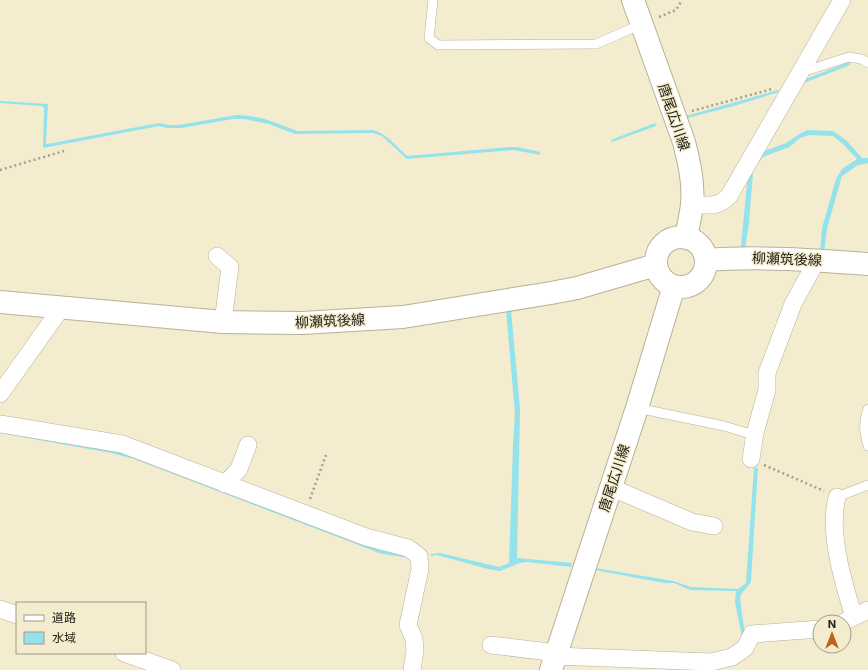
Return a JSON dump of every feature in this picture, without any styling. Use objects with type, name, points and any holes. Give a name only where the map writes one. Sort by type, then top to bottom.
[{"type":"main road","name":"唐尾広川線","points":[[632,0],[684,142],[689,162],[692,182],[692,204],[686,238]]},
{"type":"main road","points":[[682,236],[686,238],[691,239],[698,244],[704,251],[706,260],[705,270],[699,279],[690,285],[680,287],[670,285],[662,279],[656,270],[655,259],[659,249],[665,242],[682,236]]},
{"type":"main road","name":"柳瀬筑後線","points":[[706,260],[738,257],[769,257],[868,264]]},
{"type":"main road","name":"柳瀬筑後線","points":[[0,302],[223,322],[302,323],[403,317],[551,294],[656,265]]},
{"type":"main road","name":"唐尾広川線","points":[[554,659],[637,408],[674,286]]},
{"type":"street","points":[[692,204],[711,206],[725,201],[729,196],[842,0]]},
{"type":"street","points":[[216,256],[230,267],[223,322]]},
{"type":"street","points":[[751,459],[754,435],[767,390],[767,373],[793,304],[816,260]]},
{"type":"street","points":[[0,394],[62,307]]},
{"type":"street","points":[[0,424],[122,444],[366,537],[408,548],[419,556],[420,569],[408,625],[414,639],[415,650],[412,670]]},
{"type":"street","points":[[225,484],[239,469],[248,445]]},
{"type":"street","points":[[610,487],[692,522],[714,526]]},
{"type":"street","points":[[837,497],[833,511],[835,538],[844,586],[855,616]]},
{"type":"street","points":[[0,609],[16,615]]},
{"type":"street","points":[[491,645],[554,659],[711,662],[732,656],[745,648],[752,634],[812,630]]},
{"type":"street","points":[[127,654],[172,670]]},
{"type":"lane","points":[[433,0],[429,38],[438,45],[596,44],[642,24]]},
{"type":"lane","points":[[797,78],[849,57],[861,59],[868,63]]},
{"type":"lane","points":[[637,408],[724,426],[754,435]]},
{"type":"lane","points":[[868,409],[864,421],[868,446]]},
{"type":"lane","points":[[837,497],[868,485]]},
{"type":"path","points":[[642,24],[676,10],[682,0]]},
{"type":"path","points":[[674,116],[797,78]]},
{"type":"path","points":[[0,170],[64,151]]},
{"type":"path","points":[[305,514],[326,455]]},
{"type":"path","points":[[751,459],[837,497]]},
{"type":"water","points":[[849,62],[850,65],[804,83],[803,80]]},
{"type":"water","points":[[778,90],[779,92],[734,106],[687,118],[686,116]]},
{"type":"water","points":[[0,101],[48,104],[47,144],[159,123],[179,125],[237,115],[265,119],[298,131],[373,130],[387,137],[407,156],[511,147],[540,152],[540,155],[514,150],[407,159],[382,136],[373,133],[295,134],[269,124],[244,119],[233,119],[181,128],[167,128],[159,126],[43,148],[44,108],[42,106],[0,103]]},
{"type":"water","points":[[655,123],[656,126],[612,142],[611,140]]},
{"type":"water","points":[[808,130],[833,131],[847,141],[862,158],[868,158],[868,163],[858,165],[842,176],[827,229],[824,253],[820,253],[822,228],[836,179],[842,169],[857,159],[833,136],[809,135],[800,138],[789,147],[763,157],[759,162],[756,160],[759,153],[786,143]]},
{"type":"water","points":[[748,173],[753,173],[749,223],[744,256],[740,256]]},
{"type":"water","points":[[506,310],[511,310],[520,409],[517,558],[572,563],[571,567],[527,562],[520,563],[500,571],[437,555],[431,556],[431,554],[440,553],[499,567],[509,563],[515,414]]},
{"type":"water","points":[[0,430],[115,450],[382,551],[410,555],[410,558],[382,554],[134,459],[111,453],[0,433]]},
{"type":"water","points":[[754,468],[758,468],[751,581],[740,597],[745,635],[742,636],[735,603],[736,591],[690,590],[674,583],[664,583],[595,570],[595,568],[673,581],[691,587],[738,589],[746,583]]}]
